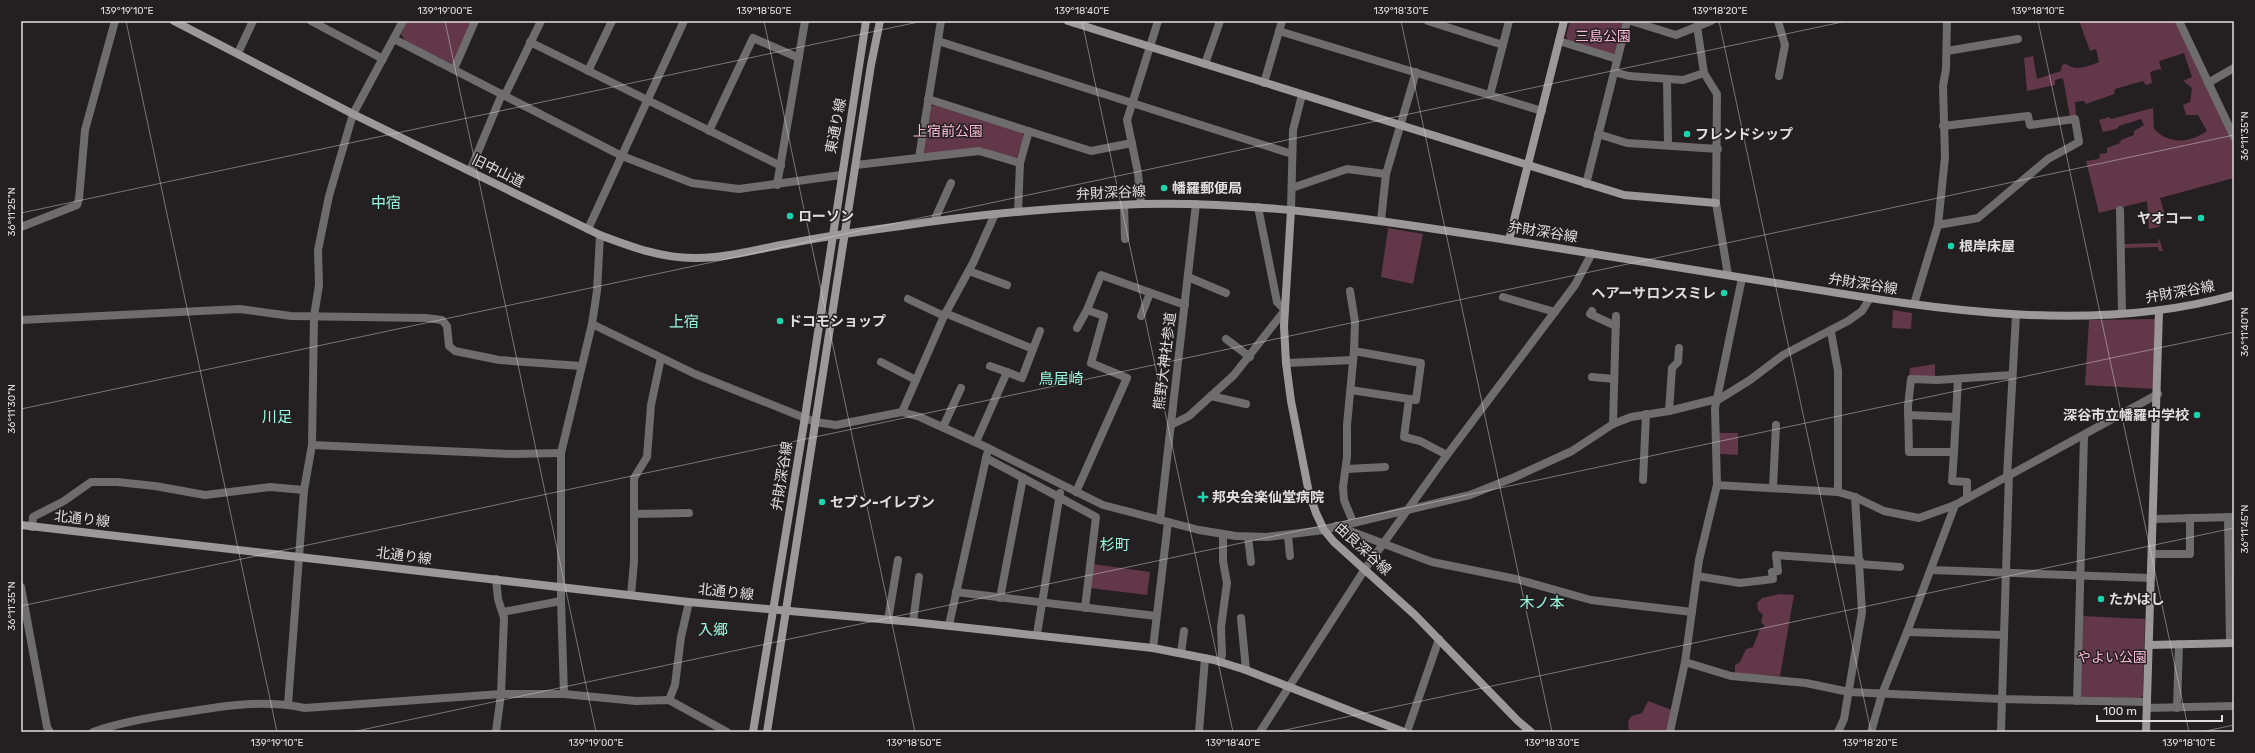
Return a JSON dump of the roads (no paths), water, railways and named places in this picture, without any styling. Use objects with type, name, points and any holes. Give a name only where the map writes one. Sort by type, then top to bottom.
[{"type":"main road","name":"旧中山道","points":[[174,21],[183,23],[353,114],[588,230],[656,254],[696,258],[724,256],[831,236]]},
{"type":"main road","name":"東通り線","points":[[831,236],[854,106],[866,21]]},
{"type":"main road","name":"東通り線","points":[[845,234],[880,21]]},
{"type":"main road","points":[[1068,21],[1624,195],[1716,203]]},
{"type":"main road","points":[[1508,240],[1564,21]]},
{"type":"main road","name":"弁財深谷線","points":[[753,732],[805,417],[831,236],[995,214],[1141,204],[1196,204],[1258,207],[1381,220],[1870,298],[2016,315],[2159,311],[2234,295]]},
{"type":"main road","name":"由良深谷線","points":[[1291,210],[1285,310],[1286,363],[1291,401],[1309,493],[1324,530],[1334,542],[1398,598],[1530,732]]},
{"type":"main road","name":"弁財深谷線","points":[[767,732],[845,234]]},
{"type":"main road","points":[[2146,732],[2158,394],[2159,311]]},
{"type":"main road","name":"北通り線","points":[[21,526],[562,586],[689,602],[1037,634],[1152,648],[1205,658],[1246,670],[1290,685],[1405,732]]},
{"type":"main road","points":[[2148,645],[2232,643]]},
{"type":"street","points":[[21,227],[77,205],[79,199],[85,130],[115,21]]},
{"type":"street","points":[[238,53],[253,21]]},
{"type":"street","points":[[311,21],[383,60]]},
{"type":"street","points":[[288,704],[304,490],[312,445],[314,316],[319,285],[318,250],[329,196],[353,114],[403,21]]},
{"type":"street","points":[[454,69],[475,21]]},
{"type":"street","points":[[470,171],[503,94],[540,21]]},
{"type":"street","points":[[588,71],[612,21]]},
{"type":"street","points":[[588,230],[684,21]]},
{"type":"street","points":[[778,186],[805,21]]},
{"type":"street","points":[[919,158],[941,21]]},
{"type":"street","points":[[1141,204],[1138,174],[1127,120],[1158,21]]},
{"type":"street","points":[[1205,64],[1220,21]]},
{"type":"street","points":[[1264,83],[1282,21]]},
{"type":"street","points":[[1428,21],[1503,45]]},
{"type":"street","points":[[1490,95],[1509,21]]},
{"type":"street","points":[[1586,184],[1627,21]]},
{"type":"street","points":[[1631,21],[1676,35],[1711,21]]},
{"type":"street","points":[[1778,21],[1784,45],[1779,76]]},
{"type":"street","points":[[1914,304],[1938,226],[1946,157],[1943,126],[1942,86],[1947,51],[1947,21]]},
{"type":"street","points":[[2179,21],[2234,137]]},
{"type":"street","points":[[1696,26],[1704,73],[1717,94],[1718,149],[1716,203],[1728,275]]},
{"type":"street","points":[[1279,31],[1542,111]]},
{"type":"street","points":[[709,131],[753,38],[799,58]]},
{"type":"street","points":[[394,39],[622,156],[692,183],[739,189],[778,186],[841,175]]},
{"type":"street","points":[[1947,51],[2018,39]]},
{"type":"street","points":[[938,41],[1292,154]]},
{"type":"street","points":[[1559,41],[1617,59]]},
{"type":"street","points":[[530,42],[781,166]]},
{"type":"street","points":[[2208,83],[2234,68]]},
{"type":"street","points":[[1381,220],[1386,174],[1416,72]]},
{"type":"street","points":[[1614,72],[1629,76],[1666,80],[1683,80],[1704,73]]},
{"type":"street","points":[[1666,80],[1668,145]]},
{"type":"street","points":[[1291,210],[1293,130],[1302,95]]},
{"type":"street","points":[[928,99],[1091,150],[1132,143]]},
{"type":"street","points":[[1938,226],[1978,218],[2044,163],[2079,142],[2075,119],[2030,125],[2028,116],[1943,126]]},
{"type":"street","points":[[1018,212],[1020,163],[1030,131]]},
{"type":"street","points":[[1598,134],[1627,143],[1718,149]]},
{"type":"street","points":[[856,165],[979,151],[1020,163]]},
{"type":"street","points":[[1292,188],[1347,169],[1386,174]]},
{"type":"street","points":[[934,221],[951,183]]},
{"type":"street","name":"熊野大神社参道","points":[[1152,648],[1156,616],[1171,425],[1196,204]]},
{"type":"street","points":[[1124,205],[1125,239]]},
{"type":"street","points":[[1171,425],[1189,416],[1250,357],[1285,310],[1277,302],[1258,207]]},
{"type":"street","points":[[2120,210],[2122,313]]},
{"type":"street","points":[[902,412],[945,314],[969,271],[995,214]]},
{"type":"street","points":[[564,694],[561,601],[561,453],[592,324],[597,291],[600,235]]},
{"type":"street","points":[[1260,732],[1365,569],[1447,455],[1575,285],[1592,253]]},
{"type":"street","points":[[969,271],[1007,285]]},
{"type":"street","points":[[1076,328],[1087,310],[1101,275],[1185,305]]},
{"type":"street","points":[[1188,277],[1226,293]]},
{"type":"street","points":[[1670,732],[1685,662],[1697,576],[1717,485],[1715,412],[1742,278]]},
{"type":"street","points":[[1350,291],[1355,322],[1351,390],[1347,419],[1346,469],[1343,487],[1344,500],[1353,522]]},
{"type":"street","points":[[1141,316],[1150,293]]},
{"type":"street","points":[[1503,297],[1555,312]]},
{"type":"street","points":[[592,324],[701,377],[816,422],[836,425],[902,412],[976,442],[1103,505],[1164,521],[1223,534],[1248,537],[1288,536],[1324,530],[1353,522],[1444,502],[1493,487],[1576,448],[1613,424],[1631,417],[1669,411],[1717,400],[1750,380],[1783,355],[1831,332],[1862,311],[1870,298]]},
{"type":"street","points":[[908,299],[1033,349]]},
{"type":"street","points":[[21,320],[240,309],[291,316],[426,318],[442,320],[447,326],[449,346],[455,351],[499,360],[581,366]]},
{"type":"street","points":[[1076,492],[1127,378],[1091,363],[1104,316],[1087,310]]},
{"type":"street","points":[[1592,311],[1590,314],[1616,326]]},
{"type":"street","points":[[2001,732],[2008,475],[2016,315]]},
{"type":"street","points":[[1613,424],[1616,316]]},
{"type":"street","points":[[990,366],[1022,378],[1040,331]]},
{"type":"street","points":[[1831,332],[1838,371],[1838,492]]},
{"type":"street","points":[[1226,339],[1250,357]]},
{"type":"street","points":[[1669,411],[1672,368],[1678,362],[1679,348]]},
{"type":"street","points":[[1286,363],[1353,356],[1421,363],[1416,400],[1351,390]]},
{"type":"street","points":[[631,595],[634,562],[634,478],[647,457],[651,405],[661,358]]},
{"type":"street","points":[[881,362],[916,380]]},
{"type":"street","points":[[976,442],[1006,372]]},
{"type":"street","points":[[1954,452],[1909,452],[1908,415],[1911,379],[1958,379],[2012,375]]},
{"type":"street","points":[[1592,377],[1614,379]]},
{"type":"street","points":[[1958,379],[1952,481],[1968,482],[1967,498]]},
{"type":"street","points":[[943,428],[961,388]]},
{"type":"street","points":[[1717,485],[1838,492],[1855,497],[1884,511],[1919,518],[1955,505],[2008,475],[2084,436],[2158,394]]},
{"type":"street","points":[[1211,396],[1246,404]]},
{"type":"street","points":[[1409,399],[1404,437],[1420,441],[1447,455]]},
{"type":"street","points":[[1644,480],[1646,414]]},
{"type":"street","points":[[1908,415],[1956,417]]},
{"type":"street","points":[[1773,488],[1776,424]]},
{"type":"street","points":[[2077,701],[2084,436]]},
{"type":"street","points":[[312,445],[512,454],[561,453]]},
{"type":"street","points":[[949,626],[988,448]]},
{"type":"street","points":[[986,458],[1096,517],[1084,608]]},
{"type":"street","points":[[1346,469],[1385,467]]},
{"type":"street","points":[[1000,598],[1023,478]]},
{"type":"street","points":[[32,527],[33,517],[64,501],[91,482],[117,482],[155,486],[205,495],[270,487],[304,490]]},
{"type":"street","points":[[1037,634],[1062,485]]},
{"type":"street","points":[[1838,732],[1844,719],[1862,612],[1855,497]]},
{"type":"street","points":[[1871,732],[1882,694],[1955,505]]},
{"type":"street","points":[[634,514],[688,513]]},
{"type":"street","points":[[2153,519],[2231,517],[2232,643]]},
{"type":"street","points":[[2152,554],[2190,554],[2190,518]]},
{"type":"street","points":[[1337,526],[1432,562],[1516,579],[1591,600],[1692,612]]},
{"type":"street","points":[[1220,662],[1222,655],[1221,624],[1230,583],[1223,561],[1223,534]]},
{"type":"street","points":[[1288,536],[1290,556]]},
{"type":"street","points":[[1248,537],[1251,562]]},
{"type":"street","points":[[1697,576],[1740,583],[1773,579],[1772,572],[1778,571],[1776,555],[1900,567]]},
{"type":"street","points":[[888,620],[898,560]]},
{"type":"street","points":[[1931,570],[2151,578]]},
{"type":"street","points":[[913,622],[919,577]]},
{"type":"street","points":[[496,579],[498,599],[503,612],[504,640],[501,694],[496,732]]},
{"type":"street","points":[[21,587],[47,727],[50,732]]},
{"type":"street","points":[[956,592],[1156,616]]},
{"type":"street","points":[[503,612],[561,601]]},
{"type":"street","points":[[669,700],[675,685],[681,637],[689,602]]},
{"type":"street","points":[[1241,618],[1246,670]]},
{"type":"street","points":[[1181,653],[1184,632]]},
{"type":"street","points":[[1907,632],[2004,635]]},
{"type":"street","points":[[1405,732],[1439,639]]},
{"type":"street","points":[[2177,708],[2179,644]]},
{"type":"street","points":[[1199,732],[1205,658]]},
{"type":"street","points":[[1685,662],[1731,676],[1806,683],[1849,692],[2077,701],[2177,708],[2234,706]]},
{"type":"street","points":[[94,732],[109,726],[160,716],[239,704],[288,704],[305,708],[501,694],[564,694],[636,701],[669,700],[727,732]]},
{"type":"place","name":"フレンドシップ","points":[[1687,134]]},
{"type":"place","name":"幡羅郵便局","points":[[1164,188]]},
{"type":"place","name":"ローソン","points":[[790,216]]},
{"type":"place","name":"ヤオコー","points":[[2201,218]]},
{"type":"place","name":"根岸床屋","points":[[1951,246]]},
{"type":"place","name":"ヘアーサロンスミレ","points":[[1724,293]]},
{"type":"place","name":"ドコモショップ","points":[[780,321]]},
{"type":"place","name":"深谷市立幡羅中学校","points":[[2197,415]]},
{"type":"place","name":"邦央会楽仙堂病院","points":[[1203,497]]},
{"type":"place","name":"セブン-イレブン","points":[[822,502]]},
{"type":"place","name":"たかはし","points":[[2101,599]]},
{"type":"district","name":"中宿","points":[[386,203]]},
{"type":"district","name":"上宿","points":[[684,322]]},
{"type":"district","name":"鳥居崎","points":[[1061,379]]},
{"type":"district","name":"川足","points":[[277,417]]},
{"type":"district","name":"杉町","points":[[1115,545]]},
{"type":"district","name":"木ノ本","points":[[1542,603]]},
{"type":"district","name":"入郷","points":[[713,630]]},
{"type":"park label","name":"三島公園","points":[[1603,36]]},
{"type":"park label","name":"上宿前公園","points":[[948,131]]},
{"type":"park label","name":"やよい公園","points":[[2112,657]]}]
